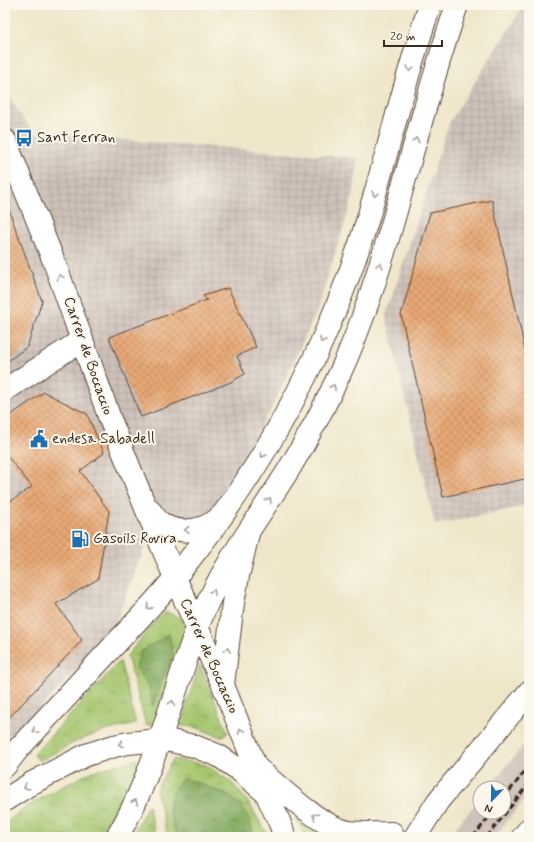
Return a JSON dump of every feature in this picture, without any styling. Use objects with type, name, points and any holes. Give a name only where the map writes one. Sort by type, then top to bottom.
[{"type":"main road","points":[[5,766],[19,748],[175,578],[195,553],[254,469],[284,419],[331,320],[357,253],[368,219],[408,75],[430,5]]},
{"type":"main road","points":[[117,837],[150,768],[203,614],[220,577],[309,435],[340,374],[349,352],[382,260],[433,79],[457,5]]},
{"type":"main road","name":"Carrer de Boccaccio","points":[[5,140],[55,264],[110,418],[142,498],[175,578],[223,685],[285,837]]},
{"type":"main road","points":[[5,390],[82,340]]},
{"type":"main road","points":[[142,498],[154,517],[160,523],[174,530],[196,530],[212,523],[222,515]]},
{"type":"main road","points":[[223,685],[233,603],[248,532]]},
{"type":"main road","points":[[415,837],[438,801],[529,692]]},
{"type":"main road","points":[[5,800],[32,783],[86,755],[128,743],[160,740],[190,744],[219,756],[238,769],[266,793]]},
{"type":"main road","points":[[256,767],[306,809],[327,824],[348,832],[386,835],[438,801]]},
{"type":"street","points":[[521,837],[529,827]]},
{"type":"shaded area","points":[[524,5],[529,5],[529,505],[435,525],[386,316],[449,123]]},
{"type":"shaded area","points":[[5,82],[13,103],[33,133],[358,158],[353,197],[316,313],[270,411],[197,534],[154,523],[112,631],[5,746]]},
{"type":"shaded area","points":[[529,739],[529,793],[512,815],[512,780],[495,780]]},
{"type":"shaded area","points":[[472,808],[472,820],[508,820],[495,837],[448,837]]},
{"type":"green space","points":[[166,612],[179,617],[185,622],[185,631],[155,725],[146,725],[127,656],[153,624]]},
{"type":"green space","points":[[169,634],[173,654],[153,706],[149,688],[136,667],[140,652]]},
{"type":"green space","points":[[120,661],[136,724],[107,730],[75,742],[39,761],[34,754]]},
{"type":"green space","points":[[200,665],[228,733],[221,737],[198,728],[179,725]]},
{"type":"green space","points":[[137,759],[138,771],[115,818],[103,837],[5,837],[5,824],[20,811],[91,772]]},
{"type":"green space","points":[[173,759],[206,765],[231,782],[248,802],[269,837],[168,837],[156,790]]},
{"type":"green space","points":[[183,778],[224,793],[240,804],[250,820],[255,837],[177,837],[168,806],[174,790]]},
{"type":"green space","points":[[289,798],[334,835],[329,837],[310,837],[302,832]]},
{"type":"green space","points":[[148,805],[156,837],[131,837]]},
{"type":"building","points":[[492,200],[529,368],[529,478],[443,497],[401,315],[430,213]]},
{"type":"building","points":[[7,205],[42,301],[27,347],[5,363],[5,206]]},
{"type":"building","points":[[228,288],[256,347],[237,356],[245,374],[231,382],[141,417],[109,337],[207,300],[203,296]]},
{"type":"building","points":[[44,392],[87,414],[104,453],[80,471],[109,511],[98,579],[56,604],[82,640],[5,722],[5,505],[32,487],[5,453],[5,419]]},
{"type":"railway","points":[[512,788],[529,766]]},
{"type":"railway","points":[[487,837],[529,783]]},
{"type":"railway","points":[[473,837],[487,820]]},
{"type":"place","name":"Sant Ferran","points":[[24,138]]},
{"type":"place","name":"endesa Sabadell","points":[[39,439]]},
{"type":"place","name":"Gasoils Rovira","points":[[80,539]]}]
